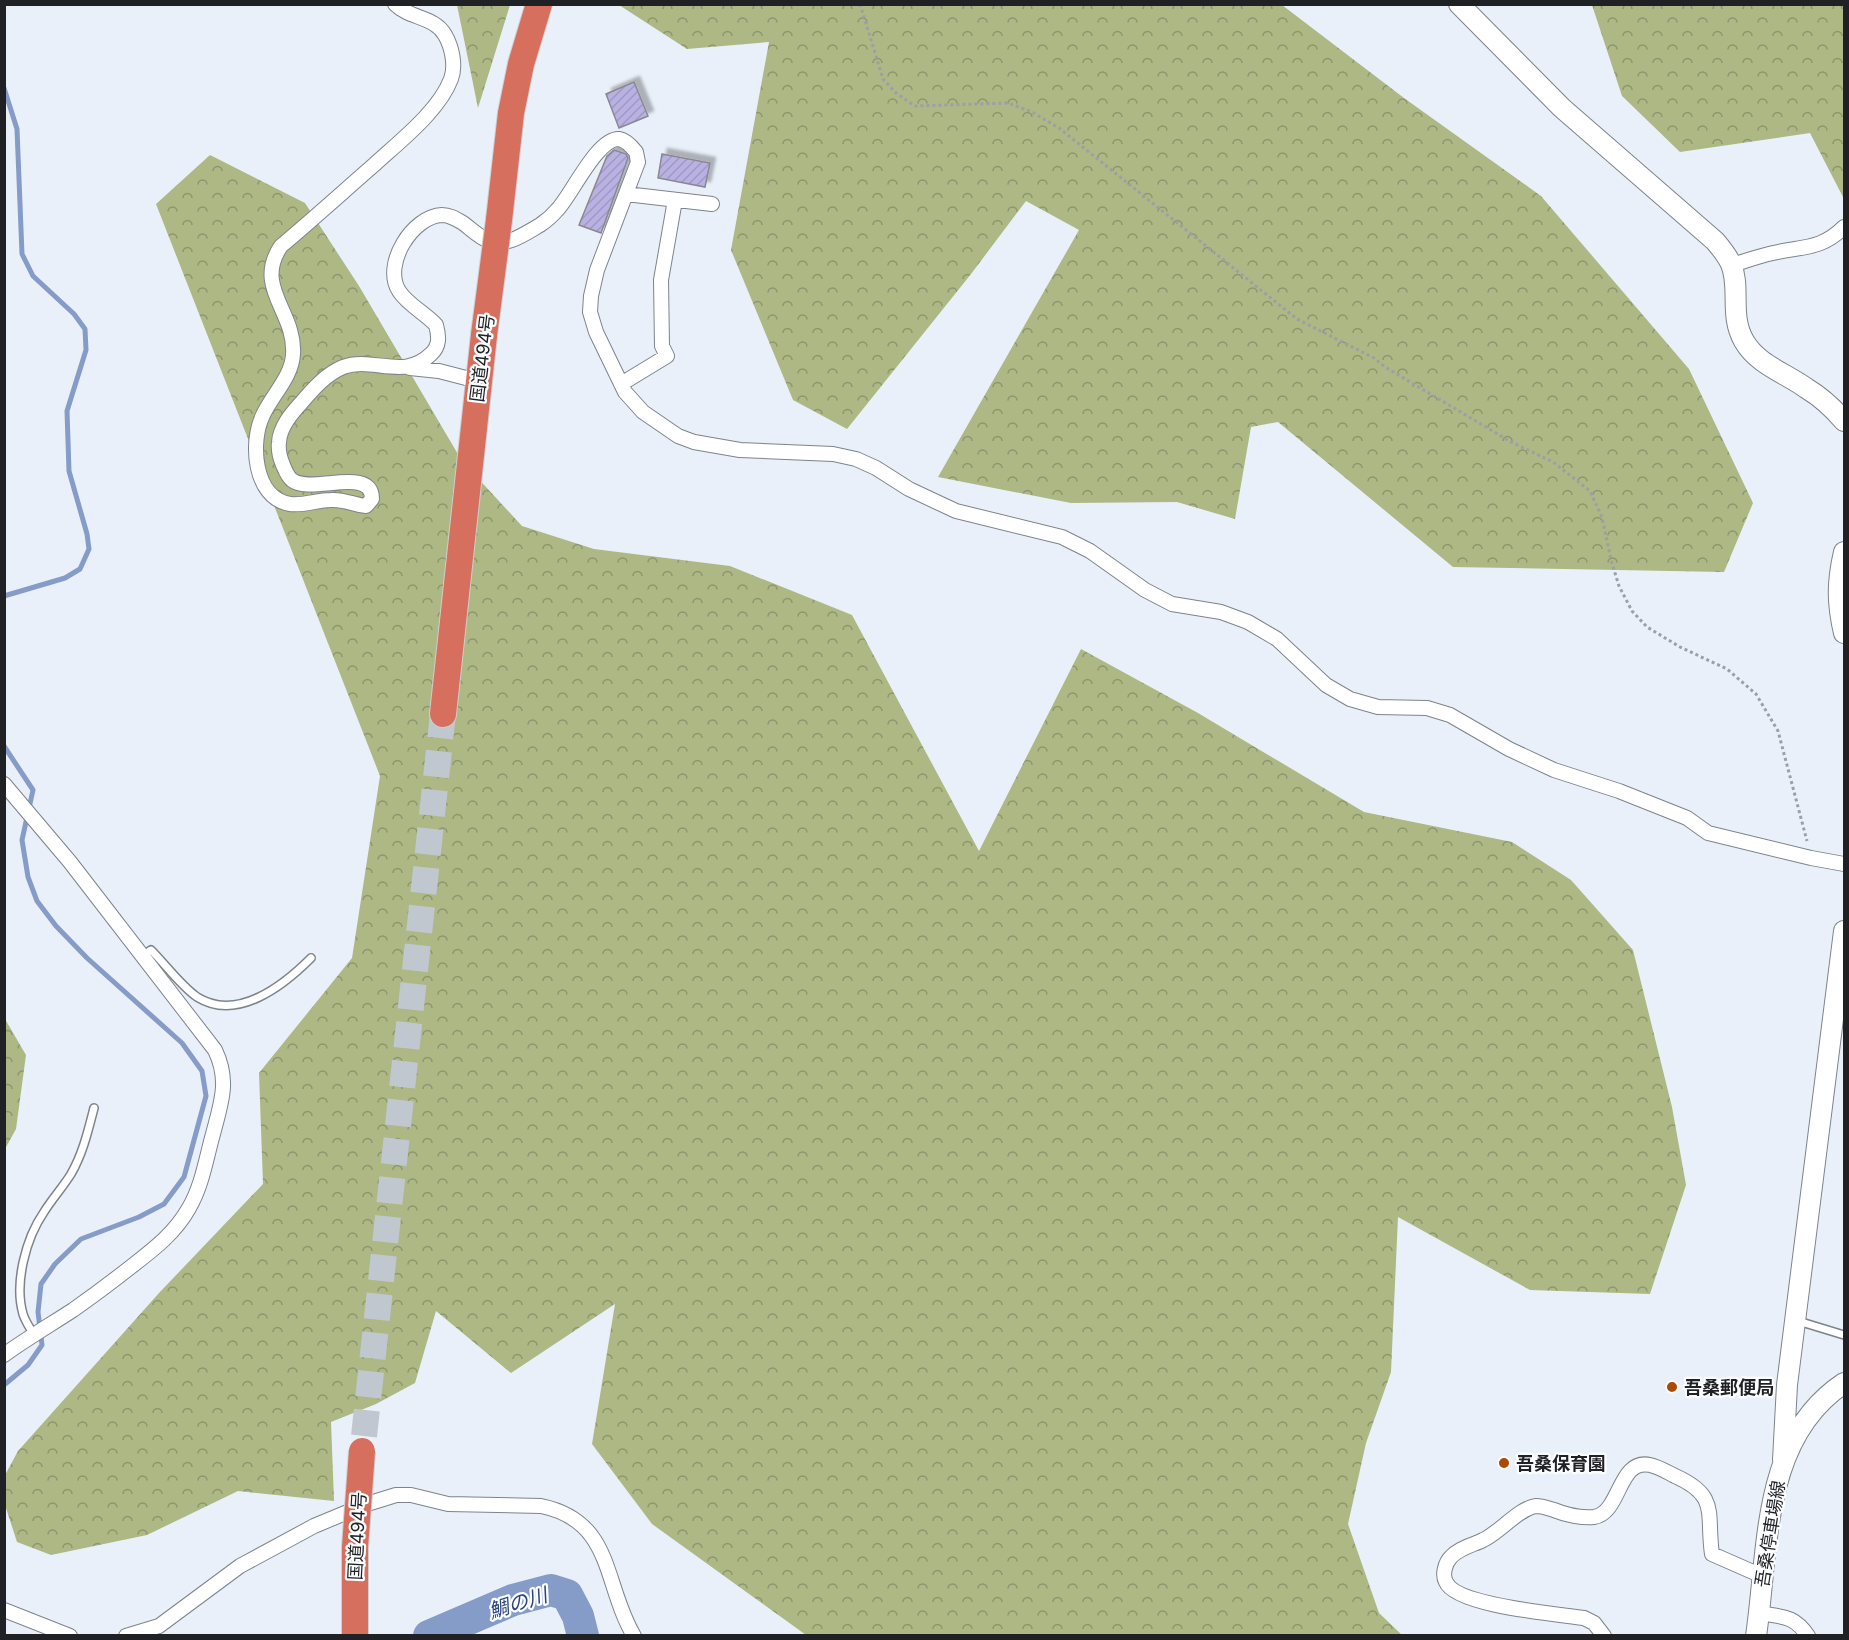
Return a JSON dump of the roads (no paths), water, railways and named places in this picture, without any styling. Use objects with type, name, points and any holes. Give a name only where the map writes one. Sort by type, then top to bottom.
[{"type":"highway","name":"国道494号","points":[[443,714],[479,379],[511,113],[521,64],[539,4]]},
{"type":"highway","name":"国道494号","points":[[355,1635],[355,1547],[362,1444]]},
{"type":"street","points":[[395,4],[412,16],[438,25],[446,36],[451,52],[454,67],[452,78],[443,94],[406,135],[281,246],[274,257],[271,269],[272,282],[274,292],[291,326],[293,356],[289,371],[263,414],[255,439],[255,456],[261,479],[269,491],[289,504],[342,500],[366,506],[372,499],[372,492],[368,486],[336,482],[312,486],[300,484],[291,480],[280,458],[279,441],[283,427],[317,385],[343,368],[362,365],[439,371],[479,379]]},
{"type":"street","points":[[1459,4],[1562,108],[1725,252],[1732,265],[1734,308],[1743,340],[1753,354],[1808,388],[1831,406],[1845,422]]},
{"type":"street","points":[[410,368],[426,359],[435,350],[438,341],[436,325],[427,315],[407,301],[399,292],[394,281],[395,260],[407,238],[434,216],[443,215],[454,217],[488,241],[498,243],[518,237],[548,219],[559,209],[598,152],[607,143],[616,139],[621,140],[636,152],[638,162],[597,270],[590,312],[596,332],[624,392],[643,412],[678,436],[694,442],[740,450],[833,454],[856,459],[956,512],[1062,537],[1090,551],[1145,590],[1172,604],[1221,612],[1248,622],[1277,639],[1326,685],[1350,699],[1378,707],[1427,708],[1450,715],[1554,770],[1619,791],[1687,818],[1708,833],[1845,864]]},
{"type":"street","points":[[626,194],[712,204]]},
{"type":"street","points":[[621,384],[667,356],[662,346],[661,280],[675,200]]},
{"type":"street","points":[[1732,265],[1774,253],[1812,247],[1831,239],[1845,227]]},
{"type":"street","points":[[1845,552],[1838,599],[1845,633]]},
{"type":"street","points":[[4,784],[70,862],[215,1050],[222,1065],[222,1098],[198,1188],[185,1214],[164,1241],[74,1309],[4,1355]]},
{"type":"street","points":[[1783,1460],[1787,1384],[1842,980],[1845,931]]},
{"type":"street","name":"吾桑停車場線","points":[[1756,1635],[1774,1492],[1783,1460],[1808,1417],[1829,1395],[1845,1383]]},
{"type":"street","points":[[1604,1635],[1594,1623],[1584,1618],[1489,1604],[1462,1596],[1455,1593],[1445,1582],[1444,1569],[1451,1557],[1467,1546],[1484,1540],[1533,1506],[1544,1506],[1555,1511],[1585,1517],[1598,1516],[1609,1507],[1628,1473],[1635,1467],[1649,1464],[1692,1484],[1704,1495],[1709,1506],[1712,1554],[1762,1576]]},
{"type":"street","points":[[126,1635],[149,1633],[240,1566],[314,1526],[367,1504],[396,1495],[411,1495],[448,1504],[541,1506],[556,1509],[570,1516],[584,1526],[596,1540],[621,1610],[634,1635]]},
{"type":"street","points":[[4,1610],[70,1635]]},
{"type":"street","points":[[1759,1613],[1793,1619],[1808,1635]]},
{"type":"lane","points":[[142,956],[151,950],[194,995],[211,1005],[235,1006],[258,998],[297,971],[311,958]]},
{"type":"lane","points":[[34,1335],[24,1316],[20,1296],[21,1274],[27,1248],[42,1214],[70,1176],[84,1147],[94,1108]]},
{"type":"lane","points":[[1795,1321],[1845,1335]]},
{"type":"waterway","points":[[4,88],[17,129],[22,254],[33,276],[74,314],[85,329],[86,350],[67,411],[69,471],[89,549],[80,569],[65,578],[4,596]]},
{"type":"waterway","points":[[4,746],[33,790],[22,840],[28,877],[37,901],[56,926],[87,958],[182,1043],[202,1071],[206,1096],[184,1177],[164,1204],[139,1217],[81,1239],[55,1264],[41,1284],[38,1312],[42,1345],[28,1365],[4,1385]]},
{"type":"waterway","name":"鯛の川","points":[[429,1636],[513,1600],[551,1590],[567,1595],[578,1616],[583,1636]]},
{"type":"tunnel","points":[[364,1436],[443,714]]},
{"type":"place","name":"吾桑郵便局","points":[[1672,1387]]},
{"type":"place","name":"吾桑保育園","points":[[1504,1463]]}]
